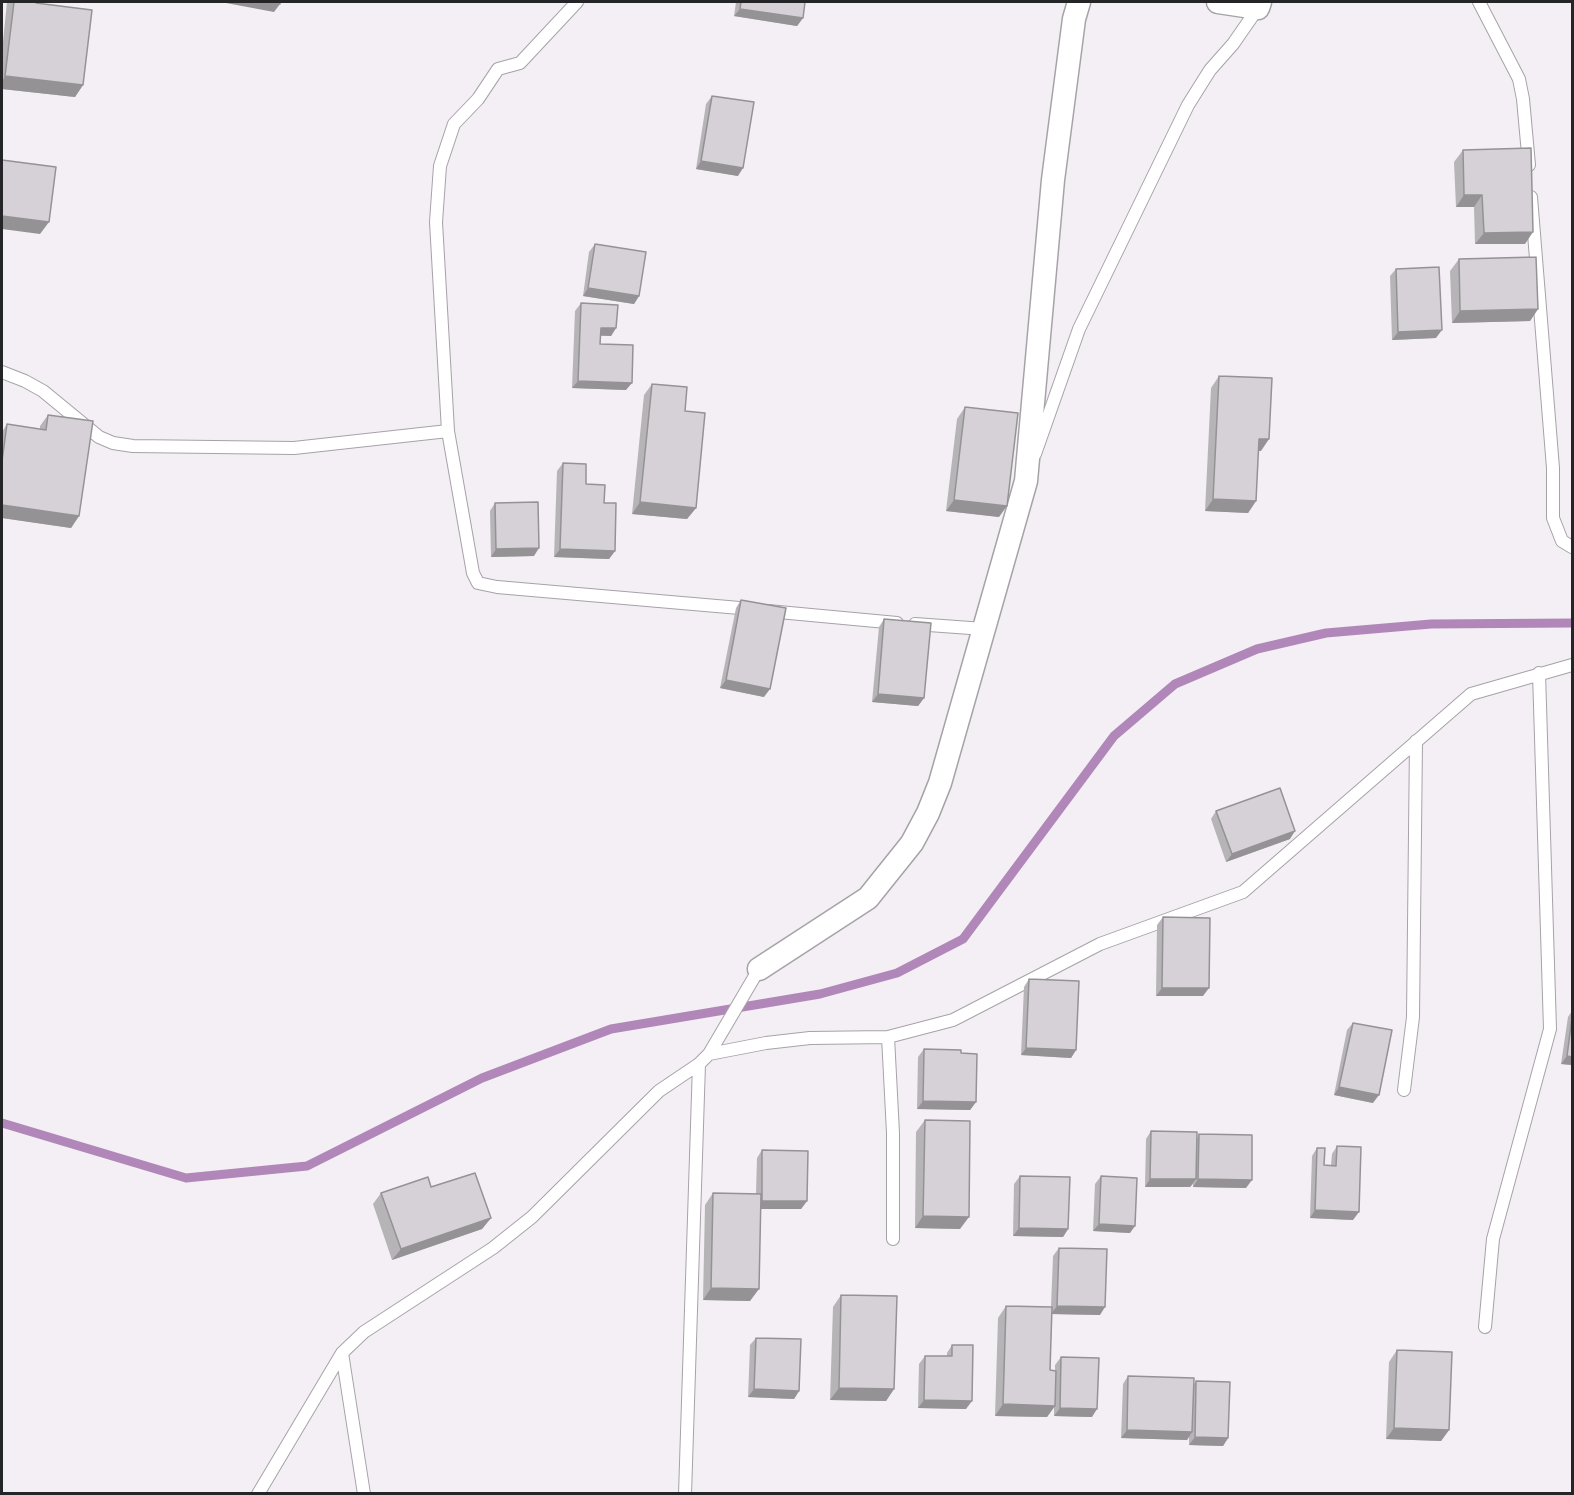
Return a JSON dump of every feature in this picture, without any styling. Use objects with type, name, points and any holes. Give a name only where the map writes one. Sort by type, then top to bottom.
[{"type":"street","points":[[759,969],[867,898],[912,843],[928,813],[940,783],[984,629],[993,589],[1026,481],[1053,180],[1074,19],[1079,2]]},
{"type":"street","points":[[1218,2],[1259,5]]},
{"type":"lane","points":[[577,2],[520,63],[498,69],[478,99],[454,124],[440,166],[436,222],[448,431],[471,567],[478,583],[516,590],[687,601],[852,620],[984,629]]},
{"type":"lane","points":[[1479,2],[1519,79],[1523,99],[1553,468],[1553,518],[1562,541],[1572,547]]},
{"type":"lane","points":[[1026,481],[1079,328],[1111,260],[1166,154],[1188,105],[1210,70],[1233,44],[1259,5]]},
{"type":"lane","points":[[2,372],[26,381],[43,392],[99,437],[113,443],[133,446],[294,448],[448,431]]},
{"type":"lane","points":[[709,1053],[810,1038],[888,1037],[953,1020],[1100,944],[1243,892],[1471,694],[1572,665]]},
{"type":"lane","points":[[1485,1327],[1493,1239],[1550,1029],[1539,673]]},
{"type":"lane","points":[[1404,1090],[1413,1017],[1416,741]]},
{"type":"lane","points":[[258,1494],[342,1353],[364,1332],[493,1248],[532,1217],[659,1091],[699,1064],[709,1053],[759,969]]},
{"type":"lane","points":[[888,1037],[892,1133],[892,1239]]},
{"type":"lane","points":[[685,1494],[699,1064]]},
{"type":"lane","points":[[342,1353],[364,1494]]},
{"type":"building","points":[[14,2],[36,2],[92,10],[83,85],[5,76]]},
{"type":"building","points":[[741,2],[805,2],[803,18],[740,9]]},
{"type":"building","points":[[712,96],[754,102],[743,168],[701,161]]},
{"type":"building","points":[[1531,148],[1533,232],[1484,233],[1482,195],[1464,195],[1463,150]]},
{"type":"building","points":[[2,160],[56,167],[49,222],[2,216]]},
{"type":"building","points":[[595,244],[646,252],[639,296],[588,288]]},
{"type":"building","points":[[1536,257],[1538,309],[1460,311],[1459,259]]},
{"type":"building","points":[[1439,267],[1442,330],[1398,332],[1396,269]]},
{"type":"building","points":[[581,303],[618,305],[616,328],[601,328],[600,344],[633,345],[632,383],[578,381]]},
{"type":"building","points":[[1219,376],[1272,378],[1269,439],[1259,439],[1256,501],[1213,499]]},
{"type":"building","points":[[652,384],[687,387],[685,411],[705,413],[696,508],[640,502]]},
{"type":"building","points":[[965,407],[1018,413],[1007,506],[954,500]]},
{"type":"building","points":[[48,415],[93,421],[79,516],[2,505],[2,461],[7,424],[46,430]]},
{"type":"building","points":[[563,463],[586,464],[586,484],[605,485],[604,503],[616,503],[615,551],[560,549]]},
{"type":"building","points":[[538,502],[539,548],[496,549],[495,503]]},
{"type":"building","points":[[741,600],[786,608],[770,689],[726,680]]},
{"type":"building","points":[[884,619],[931,623],[924,698],[878,694]]},
{"type":"building","points":[[1280,788],[1295,831],[1232,854],[1216,811]]},
{"type":"building","points":[[1163,917],[1210,918],[1209,988],[1162,988]]},
{"type":"building","points":[[1029,979],[1079,981],[1076,1050],[1026,1048]]},
{"type":"building","points":[[1572,1018],[1572,1057],[1567,1056]]},
{"type":"building","points":[[1353,1023],[1392,1030],[1379,1095],[1339,1087]]},
{"type":"building","points":[[924,1049],[961,1050],[961,1053],[977,1054],[976,1102],[923,1101]]},
{"type":"building","points":[[925,1120],[970,1121],[969,1217],[923,1216]]},
{"type":"building","points":[[1151,1131],[1197,1132],[1196,1179],[1150,1179]]},
{"type":"building","points":[[1199,1134],[1252,1135],[1252,1180],[1198,1179]]},
{"type":"building","points":[[1337,1146],[1361,1147],[1359,1212],[1315,1210],[1317,1148],[1325,1148],[1324,1165],[1336,1166]]},
{"type":"building","points":[[762,1150],[808,1151],[807,1201],[762,1201]]},
{"type":"building","points":[[475,1173],[491,1218],[401,1249],[381,1193],[428,1177],[431,1187]]},
{"type":"building","points":[[1020,1176],[1070,1177],[1068,1229],[1019,1228]]},
{"type":"building","points":[[1101,1176],[1137,1178],[1135,1226],[1099,1224]]},
{"type":"building","points":[[713,1193],[761,1194],[759,1289],[711,1288]]},
{"type":"building","points":[[1059,1248],[1107,1249],[1105,1307],[1057,1306]]},
{"type":"building","points":[[841,1295],[897,1296],[894,1389],[839,1388]]},
{"type":"building","points":[[1006,1306],[1052,1307],[1050,1370],[1056,1371],[1055,1406],[1003,1404]]},
{"type":"building","points":[[756,1338],[801,1339],[799,1391],[754,1389]]},
{"type":"building","points":[[952,1345],[973,1345],[972,1401],[924,1400],[925,1356],[952,1356]]},
{"type":"building","points":[[1397,1350],[1452,1352],[1449,1430],[1394,1428]]},
{"type":"building","points":[[1061,1357],[1099,1358],[1097,1409],[1060,1408]]},
{"type":"building","points":[[1128,1376],[1194,1378],[1192,1432],[1127,1430]]},
{"type":"building","points":[[1196,1381],[1230,1382],[1228,1438],[1195,1437]]},
{"type":"waterway","points":[[2,1123],[186,1178],[307,1166],[482,1078],[611,1029],[820,994],[897,973],[963,939],[1114,736],[1175,684],[1257,649],[1326,633],[1431,624],[1572,623]]}]
